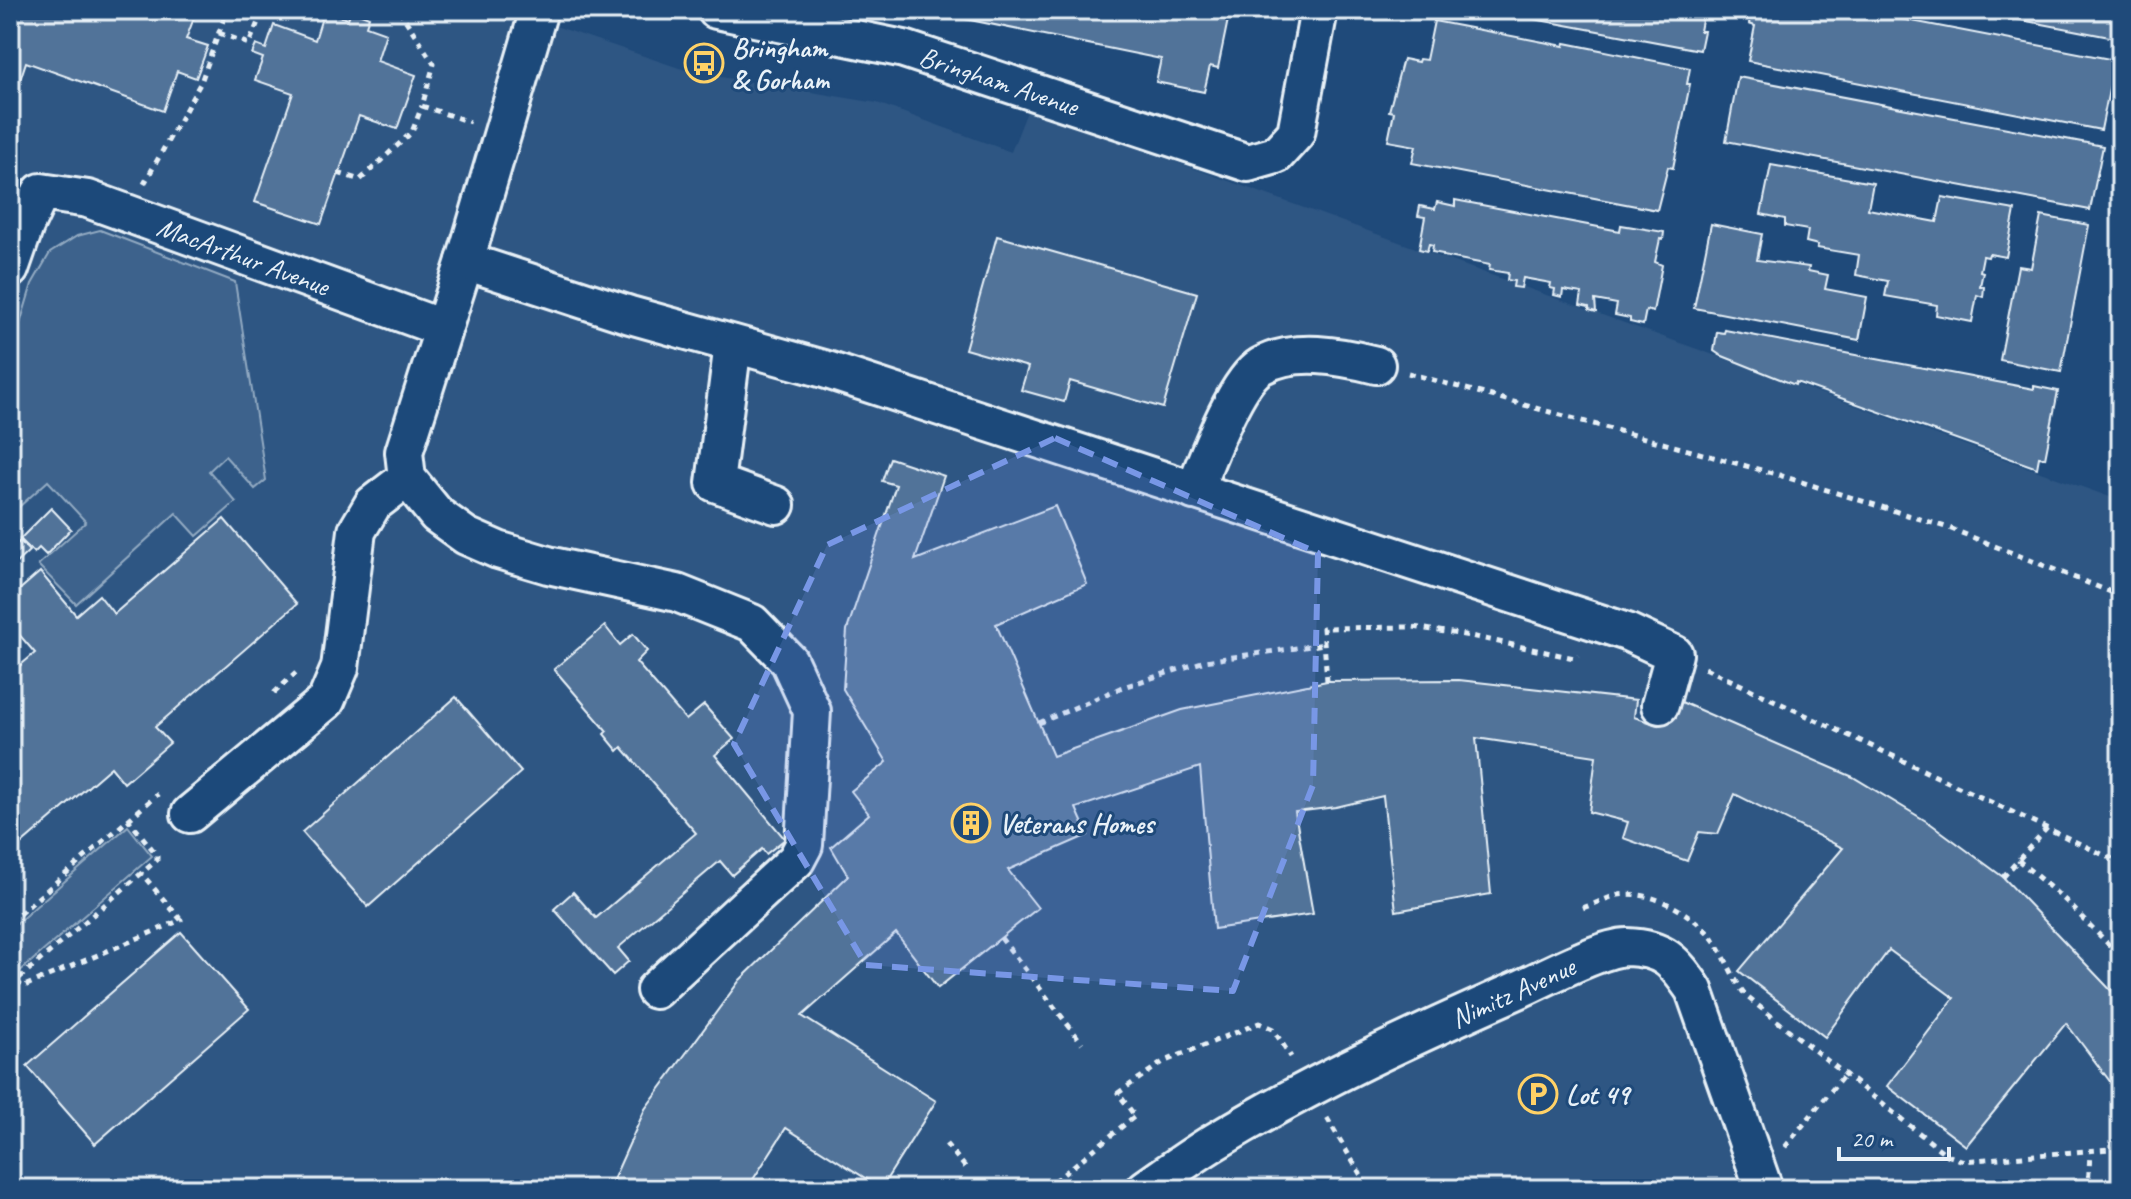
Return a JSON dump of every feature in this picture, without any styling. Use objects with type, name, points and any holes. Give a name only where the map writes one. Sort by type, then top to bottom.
[{"type":"street","points":[[539,10],[465,261],[404,452],[407,478],[437,515],[466,536],[498,550],[548,565],[677,593],[752,623],[789,661],[812,711],[804,845],[796,860],[655,990]]},
{"type":"street","name":"Bringham Avenue","points":[[716,10],[904,49],[1248,163],[1276,155],[1296,133],[1319,10]]},
{"type":"street","name":"MacArthur Avenue","points":[[10,269],[41,192],[88,199],[442,328]]},
{"type":"street","points":[[465,261],[630,315],[824,369],[1627,632],[1674,654],[1660,705]]},
{"type":"street","points":[[733,344],[715,483],[776,505]]},
{"type":"street","points":[[1194,491],[1219,430],[1244,383],[1260,367],[1287,357],[1339,355],[1376,365]]},
{"type":"street","points":[[190,814],[326,701],[340,668],[357,531],[373,504],[407,478]]},
{"type":"street","name":"Nimitz Avenue","points":[[1145,1189],[1228,1134],[1380,1052],[1581,961],[1624,947],[1656,950],[1677,965],[1694,990],[1764,1189]]},
{"type":"path","points":[[140,192],[201,82],[227,10]]},
{"type":"path","points":[[219,33],[249,44],[263,10]]},
{"type":"path","points":[[338,173],[360,180],[412,132],[422,106],[434,64],[399,10]]},
{"type":"path","points":[[422,106],[442,113]]},
{"type":"path","points":[[1376,365],[1779,475],[1949,528],[2121,596]]},
{"type":"path","points":[[1327,681],[1323,628],[1413,627],[1574,658],[1586,649]]},
{"type":"path","points":[[1039,723],[1120,688],[1205,661],[1325,644]]},
{"type":"path","points":[[1674,654],[2121,863]]},
{"type":"path","points":[[268,697],[303,667]]},
{"type":"path","points":[[10,922],[163,789]]},
{"type":"path","points":[[10,986],[157,860],[157,855],[128,819]]},
{"type":"path","points":[[2003,877],[2047,828]]},
{"type":"path","points":[[2018,860],[2066,901],[2121,957]]},
{"type":"path","points":[[17,981],[22,987],[181,920],[141,873]]},
{"type":"path","points":[[1583,908],[1620,895],[1656,899],[1676,907],[1708,933],[1747,997],[1947,1155],[1964,1161],[2090,1153],[2121,1148]]},
{"type":"path","points":[[1001,938],[1082,1043]]},
{"type":"path","points":[[1118,1093],[1163,1062],[1259,1023],[1273,1029],[1296,1065]]},
{"type":"path","points":[[1780,1154],[1845,1074]]},
{"type":"path","points":[[1045,1189],[1135,1116],[1112,1086]]},
{"type":"path","points":[[1325,1114],[1369,1189]]},
{"type":"path","points":[[946,1144],[966,1168]]},
{"type":"path","points":[[2088,1189],[2090,1153]]},
{"type":"highlighted area","points":[[1055,438],[1318,553],[1313,785],[1233,991],[866,965],[734,744],[827,545]]},
{"type":"shaded area","points":[[10,10],[508,10],[691,72],[877,103],[1011,152],[1028,109],[2121,501],[2121,1189],[10,1189]]},
{"type":"shaded area","points":[[100,230],[235,282],[266,480],[255,489],[225,456],[209,471],[236,502],[197,536],[176,513],[76,604],[38,565],[86,522],[48,481],[10,515],[10,357],[32,284],[50,253],[77,236]]},
{"type":"shaded area","points":[[128,826],[152,856],[10,980],[10,929]]},
{"type":"building","points":[[10,10],[197,10],[186,39],[208,46],[196,78],[177,71],[163,111],[26,62],[19,83],[10,80]]},
{"type":"building","points":[[351,10],[369,17],[366,26],[386,33],[377,61],[416,75],[397,129],[359,116],[321,224],[255,202],[293,93],[255,80],[263,58],[252,54],[256,45],[266,49],[274,25],[315,40],[324,11],[348,19]]},
{"type":"building","points":[[932,10],[1230,10],[1218,68],[1210,66],[1204,92],[1156,82],[1161,59]]},
{"type":"building","points":[[1486,10],[1704,10],[1700,31],[1704,31],[1700,50]]},
{"type":"building","points":[[1760,10],[1855,10],[2115,60],[2101,130],[1748,61],[1755,26],[1749,24],[1750,16],[1759,17]]},
{"type":"building","points":[[1970,10],[2121,10],[2121,35],[2120,39]]},
{"type":"building","points":[[1434,21],[1690,68],[1687,84],[1690,84],[1673,168],[1668,167],[1657,210],[1412,163],[1416,146],[1388,141],[1394,112],[1389,111],[1403,59],[1426,60]]},
{"type":"building","points":[[1738,77],[2103,146],[2090,210],[1726,141]]},
{"type":"building","points":[[1771,165],[1873,183],[1868,209],[1937,222],[1942,197],[2015,210],[2006,257],[1983,256],[1980,286],[1984,287],[1983,297],[1977,295],[1972,322],[1936,315],[1937,305],[1885,296],[1888,281],[1856,275],[1859,255],[1817,248],[1818,245],[1806,242],[1808,230],[1785,226],[1785,219],[1761,214]]},
{"type":"building","points":[[1455,200],[1620,231],[1621,225],[1664,232],[1655,262],[1662,265],[1653,312],[1646,310],[1643,325],[1630,322],[1630,318],[1615,315],[1617,304],[1595,300],[1596,312],[1580,305],[1582,293],[1563,290],[1562,297],[1554,295],[1555,289],[1550,288],[1551,283],[1523,278],[1521,288],[1513,287],[1514,281],[1507,280],[1508,273],[1489,270],[1490,265],[1443,256],[1432,252],[1433,245],[1429,244],[1427,251],[1419,249],[1425,217],[1418,216],[1420,206],[1435,209],[1437,202],[1455,206]]},
{"type":"building","points":[[2041,216],[2089,225],[2061,372],[2000,360],[2018,266],[2031,268]]},
{"type":"building","points":[[1711,224],[1762,234],[1757,260],[1809,267],[1808,271],[1828,275],[1825,289],[1867,297],[1859,340],[1694,308]]},
{"type":"building","points":[[997,236],[1197,293],[1163,408],[1070,381],[1064,402],[1021,390],[1028,367],[965,349]]},
{"type":"building","points":[[1725,330],[2058,391],[2045,458],[2039,457],[2037,468],[1796,382],[1795,385],[1720,355],[1714,351],[1717,332],[1724,333]]},
{"type":"building","name":"Veterans Homes","points":[[890,458],[944,476],[915,560],[1055,506],[1087,584],[996,624],[1053,756],[1182,710],[1327,681],[1459,680],[1636,700],[1634,717],[1658,725],[1664,712],[1679,701],[1853,777],[1931,824],[2003,877],[2121,1001],[2121,1096],[2066,1023],[1966,1146],[1887,1086],[1954,998],[1889,950],[1825,1037],[1739,971],[1843,848],[1735,794],[1718,834],[1699,832],[1687,861],[1623,838],[1628,822],[1589,812],[1596,756],[1476,738],[1491,894],[1396,911],[1383,796],[1336,807],[1295,812],[1313,914],[1214,929],[1200,767],[1076,808],[1088,835],[1008,870],[1038,908],[938,988],[896,933],[802,1016],[936,1101],[881,1188],[786,1128],[747,1189],[609,1189],[645,1109],[740,980],[848,876],[831,847],[869,814],[851,791],[887,762],[843,689],[847,630],[896,485],[882,481]]},
{"type":"building","points":[[51,508],[71,529],[46,555],[39,548],[34,553],[20,539]]},
{"type":"building","points":[[224,519],[297,604],[155,727],[170,743],[124,783],[111,767],[10,854],[10,674],[35,653],[10,624],[10,598],[40,572],[76,615],[99,595],[114,614]]},
{"type":"building","points":[[20,541],[29,551],[10,569],[10,551]]},
{"type":"building","points":[[605,626],[620,645],[633,634],[647,651],[636,662],[686,720],[704,705],[734,739],[715,755],[785,839],[766,854],[762,849],[732,875],[720,861],[618,948],[629,961],[613,975],[554,909],[573,892],[596,918],[696,833],[622,747],[618,751],[604,734],[607,731],[554,669]]},
{"type":"building","points":[[456,697],[521,772],[368,907],[302,832]]},
{"type":"building","points":[[181,932],[249,1009],[95,1144],[27,1066]]},
{"type":"place","name":"Bringham & Gorham","points":[[704,63]]},
{"type":"place","name":"Veterans Homes","points":[[971,823]]},
{"type":"place","name":"Lot 49","points":[[1538,1094]]}]
